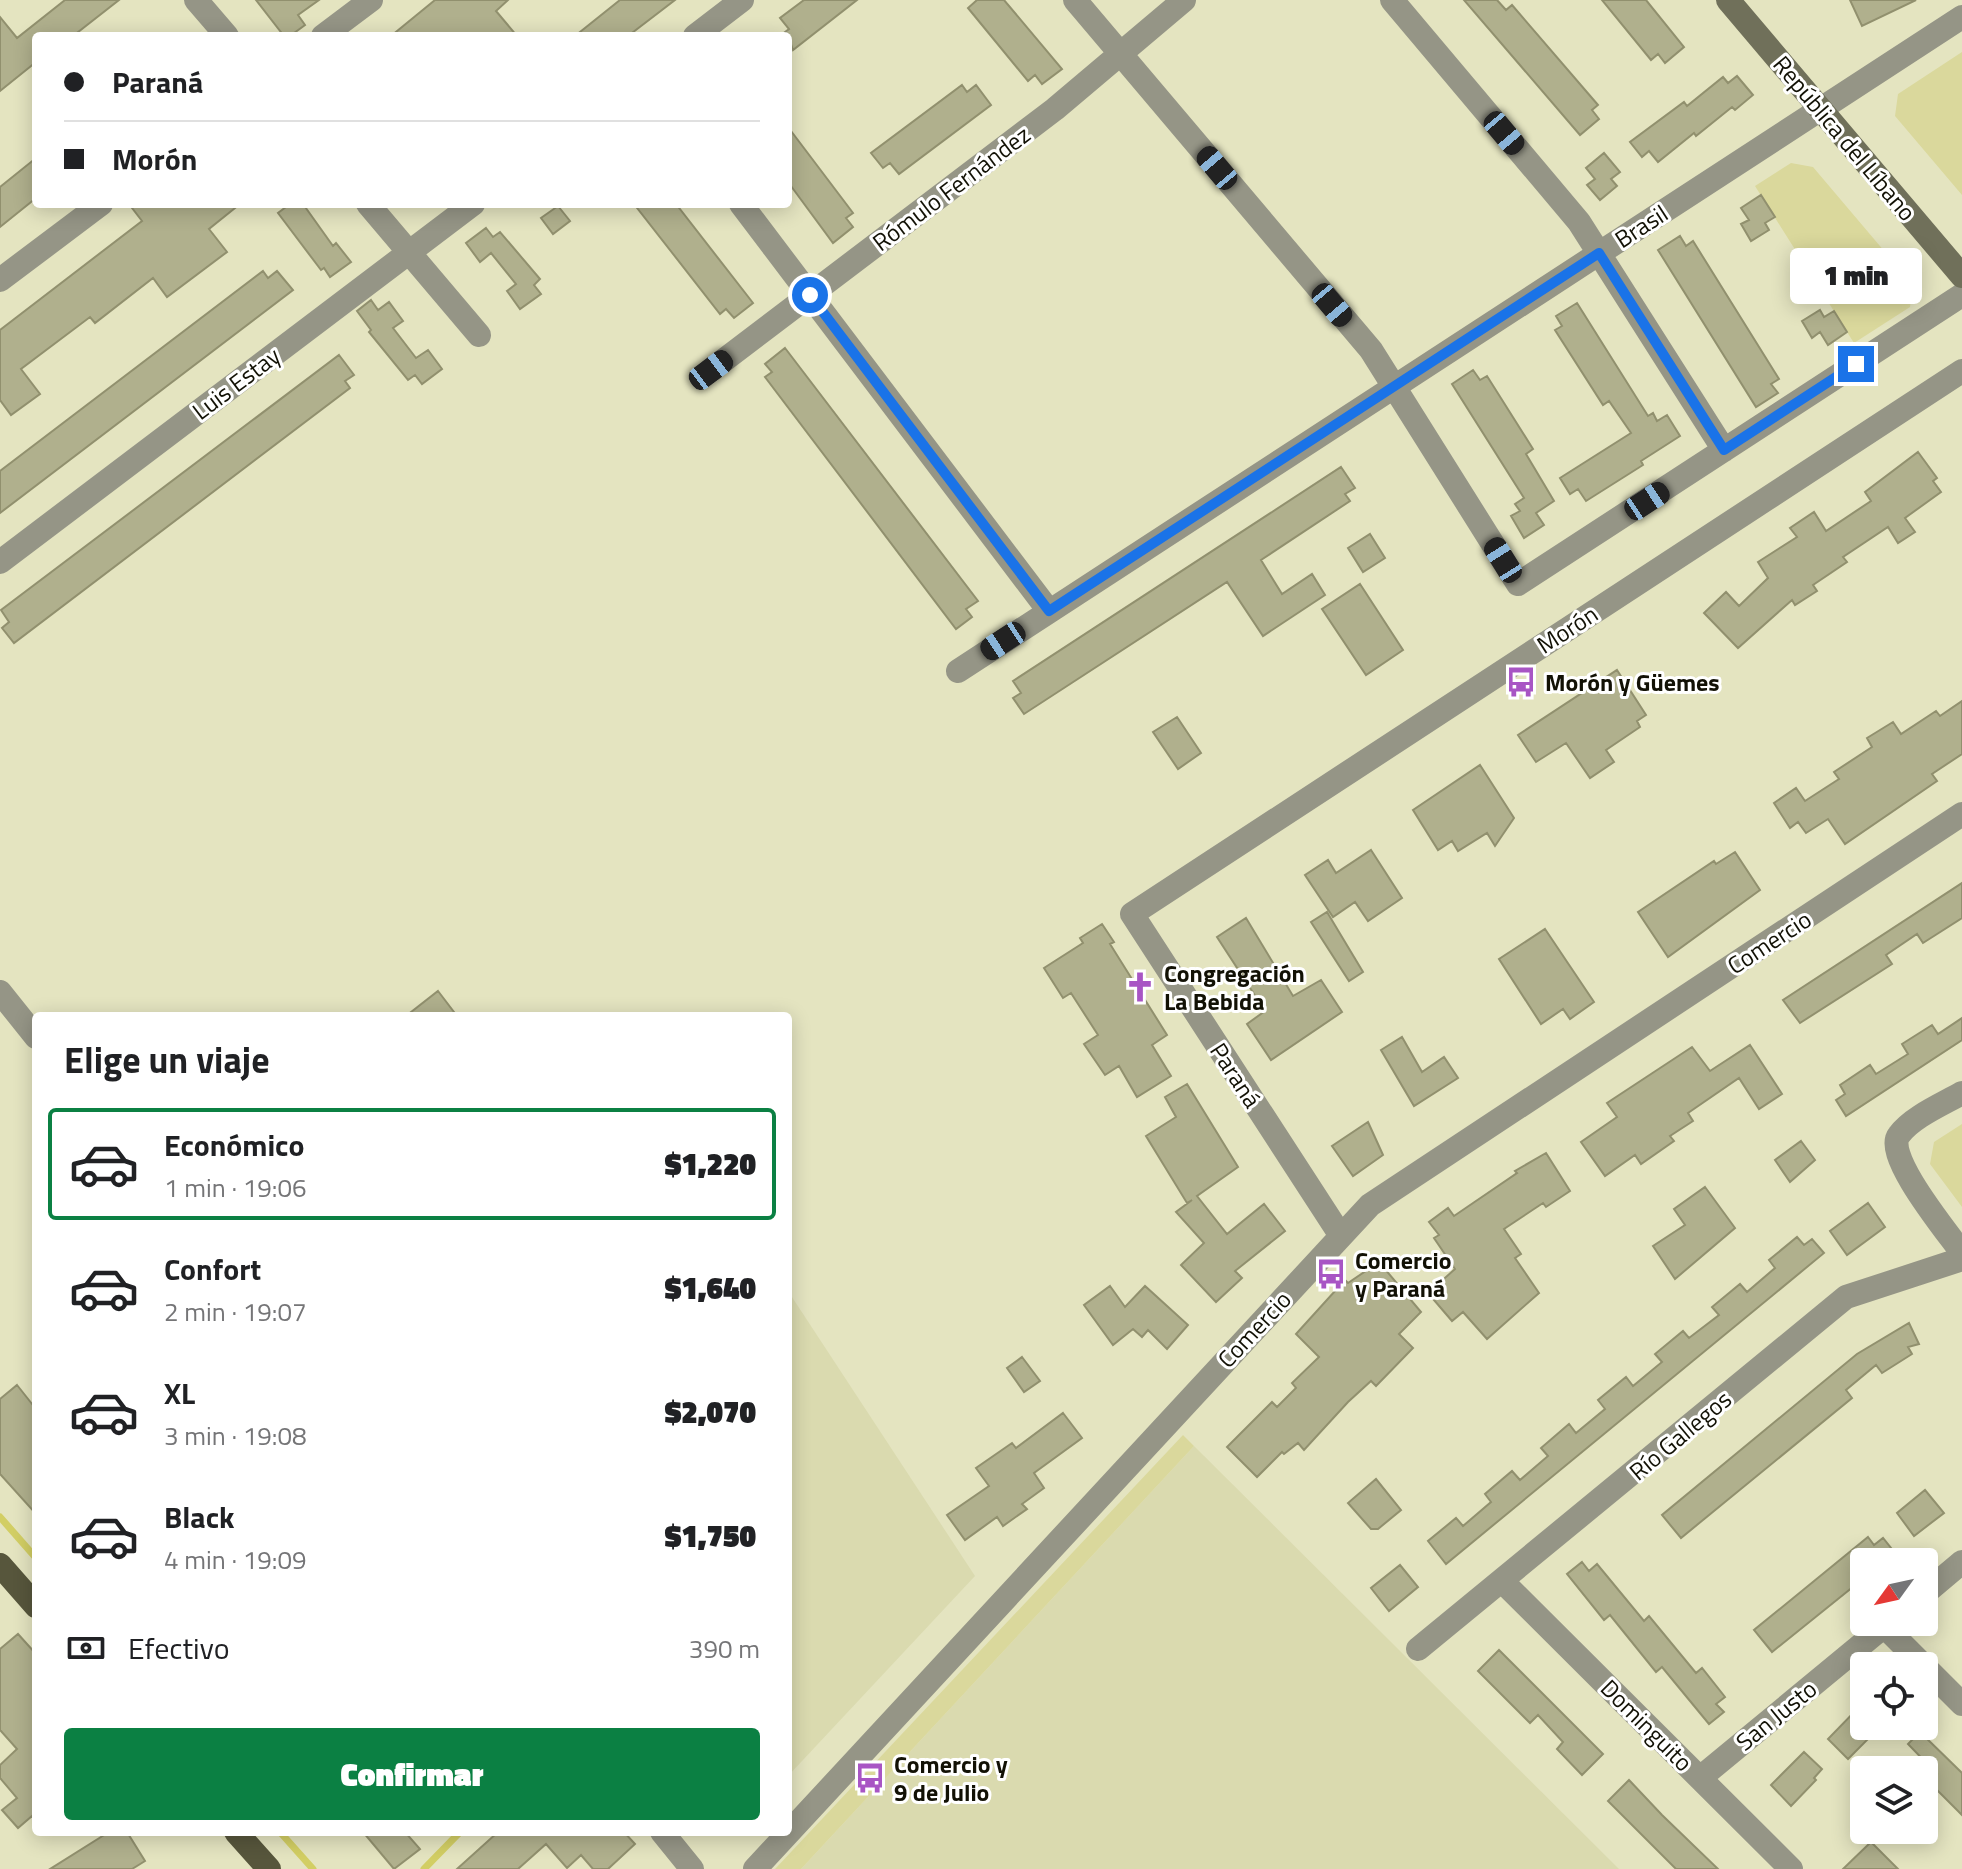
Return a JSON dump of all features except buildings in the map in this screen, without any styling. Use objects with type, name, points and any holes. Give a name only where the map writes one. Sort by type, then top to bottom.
[{"type":"main road","points":[[0,1565],[32,1601]]},
{"type":"main road","points":[[240,1836],[269,1869]]},
{"type":"street","points":[[196,0],[224,32]]},
{"type":"street","points":[[328,32],[371,0]]},
{"type":"street","points":[[700,32],[742,0]]},
{"type":"street","points":[[1075,0],[1371,350],[1518,584],[1962,295]]},
{"type":"street","name":"Rómulo Fernández","points":[[711,370],[1055,109],[1184,0]]},
{"type":"street","points":[[1392,0],[1579,222],[1724,450]]},
{"type":"street","name":"República del Líbano","points":[[1728,0],[1962,276]]},
{"type":"street","name":"Brasil","points":[[958,671],[1962,17]]},
{"type":"street","points":[[0,280],[96,208]]},
{"type":"street","points":[[371,208],[479,335]]},
{"type":"street","name":"Luis Estay","points":[[0,562],[468,208]]},
{"type":"street","points":[[744,208],[1049,611]]},
{"type":"street","name":"Morón","points":[[1132,914],[1962,371]]},
{"type":"street","name":"Comercio","points":[[792,1829],[1370,1205],[1962,814]]},
{"type":"street","name":"Paraná","points":[[1132,914],[1341,1236]]},
{"type":"street","points":[[0,992],[32,1032]]},
{"type":"street","points":[[1962,1093],[1908,1127],[1897,1136],[1894,1146],[1897,1157],[1962,1256]]},
{"type":"street","name":"Río Gallegos","points":[[1418,1649],[1846,1297],[1962,1256]]},
{"type":"street","points":[[1938,1582],[1962,1562]]},
{"type":"street","name":"Dominguito","points":[[1502,1581],[1791,1869]]},
{"type":"street","name":"San Justo","points":[[1700,1778],[1872,1636]]},
{"type":"street","points":[[1898,1636],[1962,1704]]},
{"type":"street","points":[[665,1836],[692,1869]]},
{"type":"street","name":"Comercio","points":[[755,1869],[786,1836]]},
{"type":"shaded area","points":[[1962,52],[1962,195],[1895,116],[1898,94]]},
{"type":"shaded area","points":[[1791,163],[1813,167],[1913,285],[1910,307],[1854,343],[1755,186]]},
{"type":"shaded area","points":[[1962,1124],[1962,1207],[1930,1164],[1934,1142]]},
{"type":"shaded area","points":[[792,1297],[975,1576],[792,1772]]},
{"type":"shaded area","points":[[1183,1435],[1194,1446],[801,1869],[775,1869]]},
{"type":"shaded area","points":[[1194,1446],[1390,1641],[1619,1869],[801,1869]]},
{"type":"waterway","points":[[0,1517],[32,1553]]},
{"type":"waterway","points":[[284,1836],[313,1869]]},
{"type":"waterway","points":[[424,1869],[456,1836]]},
{"type":"place","name":"Morón y Güemes","points":[[1521,682]]},
{"type":"place","name":"Congregación La Bebida","points":[[1140,987]]},
{"type":"place","name":"Comercio y Paraná","points":[[1331,1274]]},
{"type":"place","name":"Comercio y 9 de Julio","points":[[870,1778]]},
{"type":"route","points":[[810,295],[1049,611],[1599,253],[1724,450],[1856,364]]}]
